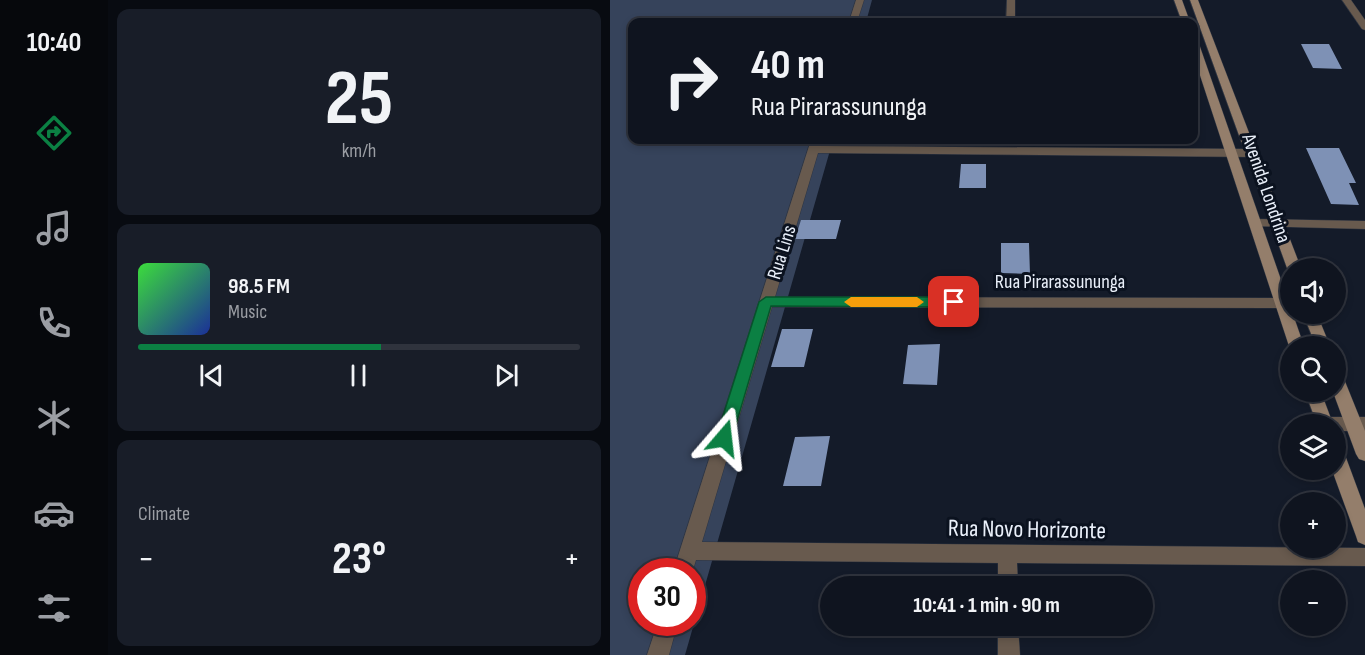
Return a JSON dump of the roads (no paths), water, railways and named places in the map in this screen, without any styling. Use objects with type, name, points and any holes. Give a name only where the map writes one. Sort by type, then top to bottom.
[{"type":"street","points":[[854,18],[860,0]]},
{"type":"street","points":[[1011,0],[1011,18]]},
{"type":"street","points":[[1178,0],[1185,18]]},
{"type":"street","name":"Avenida Londrina","points":[[1194,0],[1291,258]]},
{"type":"street","points":[[1346,0],[1364,27]]},
{"type":"street","name":"Avenida Londrina","points":[[1198,55],[1280,297]]},
{"type":"street","points":[[814,144],[1011,146],[1250,153]]},
{"type":"street","name":"Rua Lins","points":[[687,558],[814,144]]},
{"type":"street","points":[[1256,223],[1364,225]]},
{"type":"street","name":"Rua Pirarassununga","points":[[766,302],[1280,303]]},
{"type":"street","points":[[1346,399],[1359,424],[1364,454]]},
{"type":"street","points":[[1345,480],[1364,536]]},
{"type":"street","name":"Rua Novo Horizonte","points":[[689,551],[1364,557]]},
{"type":"street","points":[[1007,554],[1008,576]]},
{"type":"street","points":[[658,655],[664,636]]},
{"type":"street","points":[[1008,636],[1009,655]]}]
